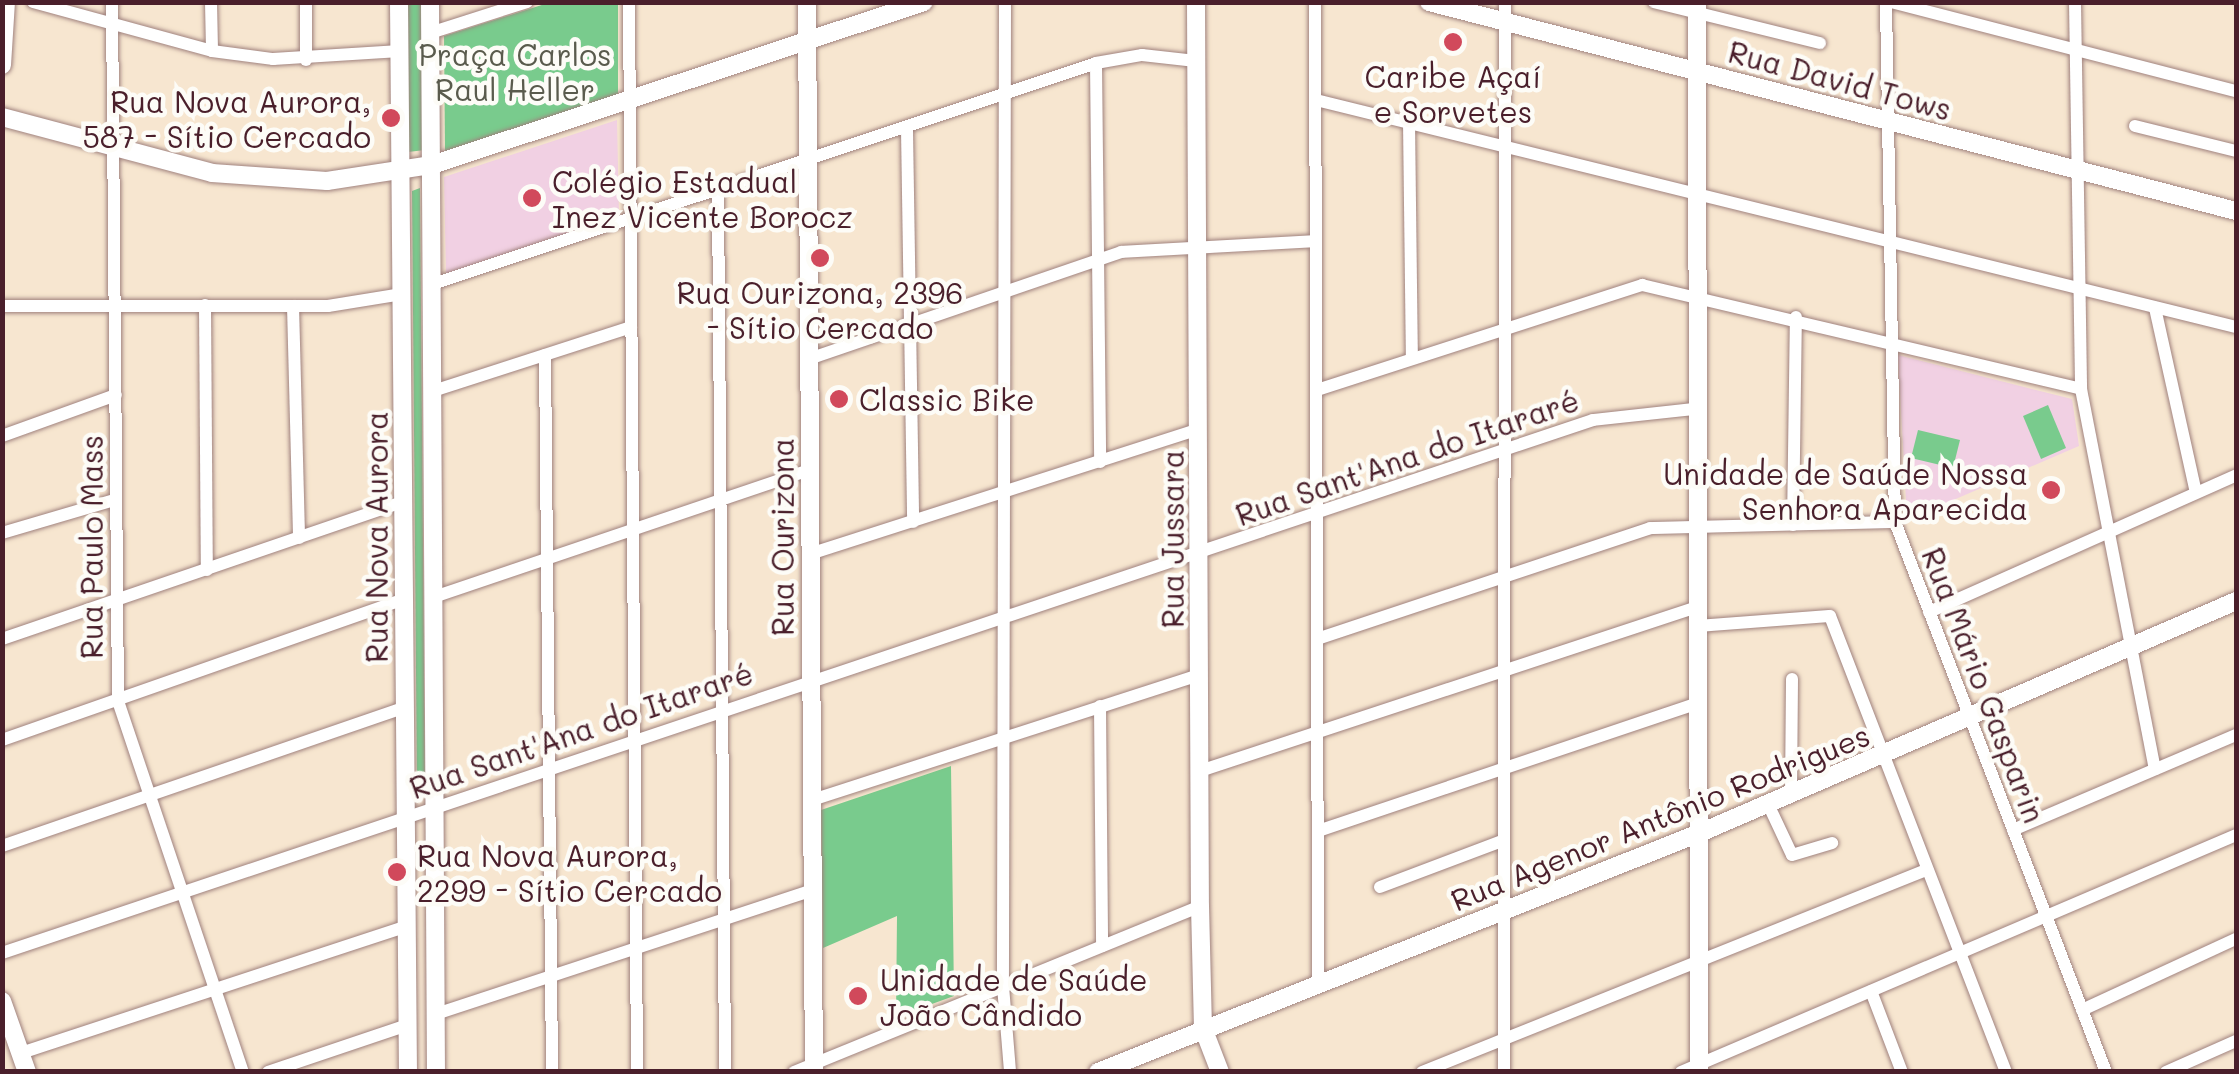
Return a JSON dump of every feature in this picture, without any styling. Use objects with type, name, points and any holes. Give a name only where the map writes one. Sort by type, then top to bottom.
[{"type":"street","points":[[2,66],[6,2]]},
{"type":"street","points":[[33,2],[212,51],[306,60],[400,51]]},
{"type":"street","name":"Rua Paulo Mass","points":[[112,2],[110,151],[116,395],[112,602],[118,701],[243,1072]]},
{"type":"street","points":[[212,2],[212,51]]},
{"type":"street","points":[[306,2],[306,60]]},
{"type":"street","name":"Rua Nova Aurora","points":[[399,2],[408,1072]]},
{"type":"street","name":"Rua Nova Aurora","points":[[430,2],[436,1072]]},
{"type":"street","points":[[430,33],[527,2]]},
{"type":"street","points":[[629,2],[638,738],[636,1072]]},
{"type":"street","name":"Rua Ourizona","points":[[807,2],[814,1068]]},
{"type":"street","points":[[2,118],[110,151],[265,181],[401,170],[432,165],[628,104],[924,2]]},
{"type":"street","points":[[1004,2],[1003,986],[1010,1072]]},
{"type":"street","name":"Rua Jussara","points":[[1196,2],[1200,906],[1203,1028],[1220,1072]]},
{"type":"street","points":[[1316,2],[1318,981]]},
{"type":"street","name":"Rua David Tows","points":[[1428,2],[1505,12],[1696,71],[2236,211]]},
{"type":"street","points":[[1654,2],[1696,7],[1820,42]]},
{"type":"street","points":[[1889,2],[2236,90]]},
{"type":"street","name":"Rua Mário Gasparin","points":[[1889,2],[1885,120],[1895,522],[2106,1072]]},
{"type":"street","points":[[2075,2],[2076,289],[2081,389],[2154,769]]},
{"type":"street","points":[[1696,7],[1692,193],[1702,832],[1693,1069],[2236,835]]},
{"type":"street","points":[[1504,1072],[1500,455],[1505,12]]},
{"type":"street","points":[[433,284],[907,130],[1096,63],[1142,54],[1196,61]]},
{"type":"street","points":[[1096,63],[1100,462]]},
{"type":"street","points":[[1316,100],[2236,327]]},
{"type":"street","points":[[1409,122],[1412,357]]},
{"type":"street","points":[[2135,126],[2236,151]]},
{"type":"street","points":[[907,130],[913,522]]},
{"type":"street","points":[[718,192],[726,1072]]},
{"type":"street","points":[[809,359],[1098,260],[1198,243],[1316,241]]},
{"type":"street","points":[[1317,390],[1502,326],[1642,284],[1796,317],[2081,389]]},
{"type":"street","points":[[2,306],[293,306],[402,294]]},
{"type":"street","points":[[205,305],[207,570]]},
{"type":"street","points":[[293,306],[299,538]]},
{"type":"street","points":[[2155,308],[2196,493]]},
{"type":"street","points":[[1793,524],[1796,317]]},
{"type":"street","points":[[433,391],[631,327]]},
{"type":"street","points":[[545,355],[552,1072]]},
{"type":"street","points":[[2,436],[116,395]]},
{"type":"street","name":"Rua Sant'Ana do Itararé","points":[[2,952],[810,679],[1500,455],[1593,420],[1694,409]]},
{"type":"street","points":[[810,554],[1199,429]]},
{"type":"street","points":[[403,448],[434,448]]},
{"type":"street","points":[[434,597],[808,470]]},
{"type":"street","points":[[1928,612],[2236,474]]},
{"type":"street","points":[[2,532],[114,500]]},
{"type":"street","points":[[2,639],[404,502]]},
{"type":"street","points":[[1318,638],[1650,528],[1895,522]]},
{"type":"street","points":[[2,740],[404,599]]},
{"type":"street","name":"Rua Agenor Antônio Rodrigues","points":[[1098,1072],[1318,981],[1502,913],[1969,722],[2130,646],[2236,602]]},
{"type":"street","points":[[1200,771],[1318,736],[1501,671],[1697,617],[1830,616],[2006,1072]]},
{"type":"street","points":[[812,800],[1200,675]]},
{"type":"street","points":[[1790,794],[1792,678]]},
{"type":"street","points":[[1318,832],[1699,703]]},
{"type":"street","points":[[1100,706],[1102,946]]},
{"type":"street","points":[[2,846],[405,707]]},
{"type":"street","points":[[2013,830],[2236,735]]},
{"type":"street","points":[[1768,804],[1792,855],[1832,843]]},
{"type":"street","points":[[1380,887],[1502,841]]},
{"type":"street","points":[[1422,1072],[1926,870]]},
{"type":"street","points":[[436,1014],[814,890]]},
{"type":"street","points":[[794,1072],[814,1068],[1200,906]]},
{"type":"street","points":[[21,1053],[407,926]]},
{"type":"street","points":[[2082,1010],[2236,939]]},
{"type":"street","points":[[1870,991],[1902,1072]]},
{"type":"street","points":[[2,1001],[27,1072]]},
{"type":"street","points":[[268,1072],[408,1026]]},
{"type":"street","points":[[2166,1072],[2236,1041]]},
{"type":"shaded area","name":"Colégio Estadual Inez Vicente Borocz","points":[[617,120],[619,217],[446,274],[444,177]]},
{"type":"shaded area","points":[[1898,355],[2072,399],[2079,446],[1907,520]]},
{"type":"green space","points":[[406,3],[423,3],[425,150],[408,152]]},
{"type":"green space","name":"Praça Carlos Raul Heller","points":[[548,3],[618,3],[618,97],[445,151],[444,36]]},
{"type":"green space","points":[[420,188],[425,786],[417,793],[412,191]]},
{"type":"green space","points":[[2048,405],[2066,448],[2041,459],[2023,416]]},
{"type":"green space","points":[[1918,430],[1960,440],[1953,468],[1911,458]]},
{"type":"green space","points":[[951,766],[954,996],[896,1017],[897,916],[823,948],[821,810]]},
{"type":"place","name":"Caribe Açaí e Sorvetes","points":[[1453,42]]},
{"type":"place","name":"Rua Nova Aurora, 587 - Sítio Cercado","points":[[391,118]]},
{"type":"place","name":"Colégio Estadual Inez Vicente Borocz","points":[[532,198]]},
{"type":"place","name":"Rua Ourizona, 2396 - Sítio Cercado","points":[[820,258]]},
{"type":"place","name":"Classic Bike","points":[[839,399]]},
{"type":"place","name":"Unidade de Saúde Nossa Senhora Aparecida","points":[[2051,490]]},
{"type":"place","name":"Rua Nova Aurora, 2299 - Sítio Cercado","points":[[397,872]]},
{"type":"place","name":"Unidade de Saúde João Cândido","points":[[858,996]]}]
